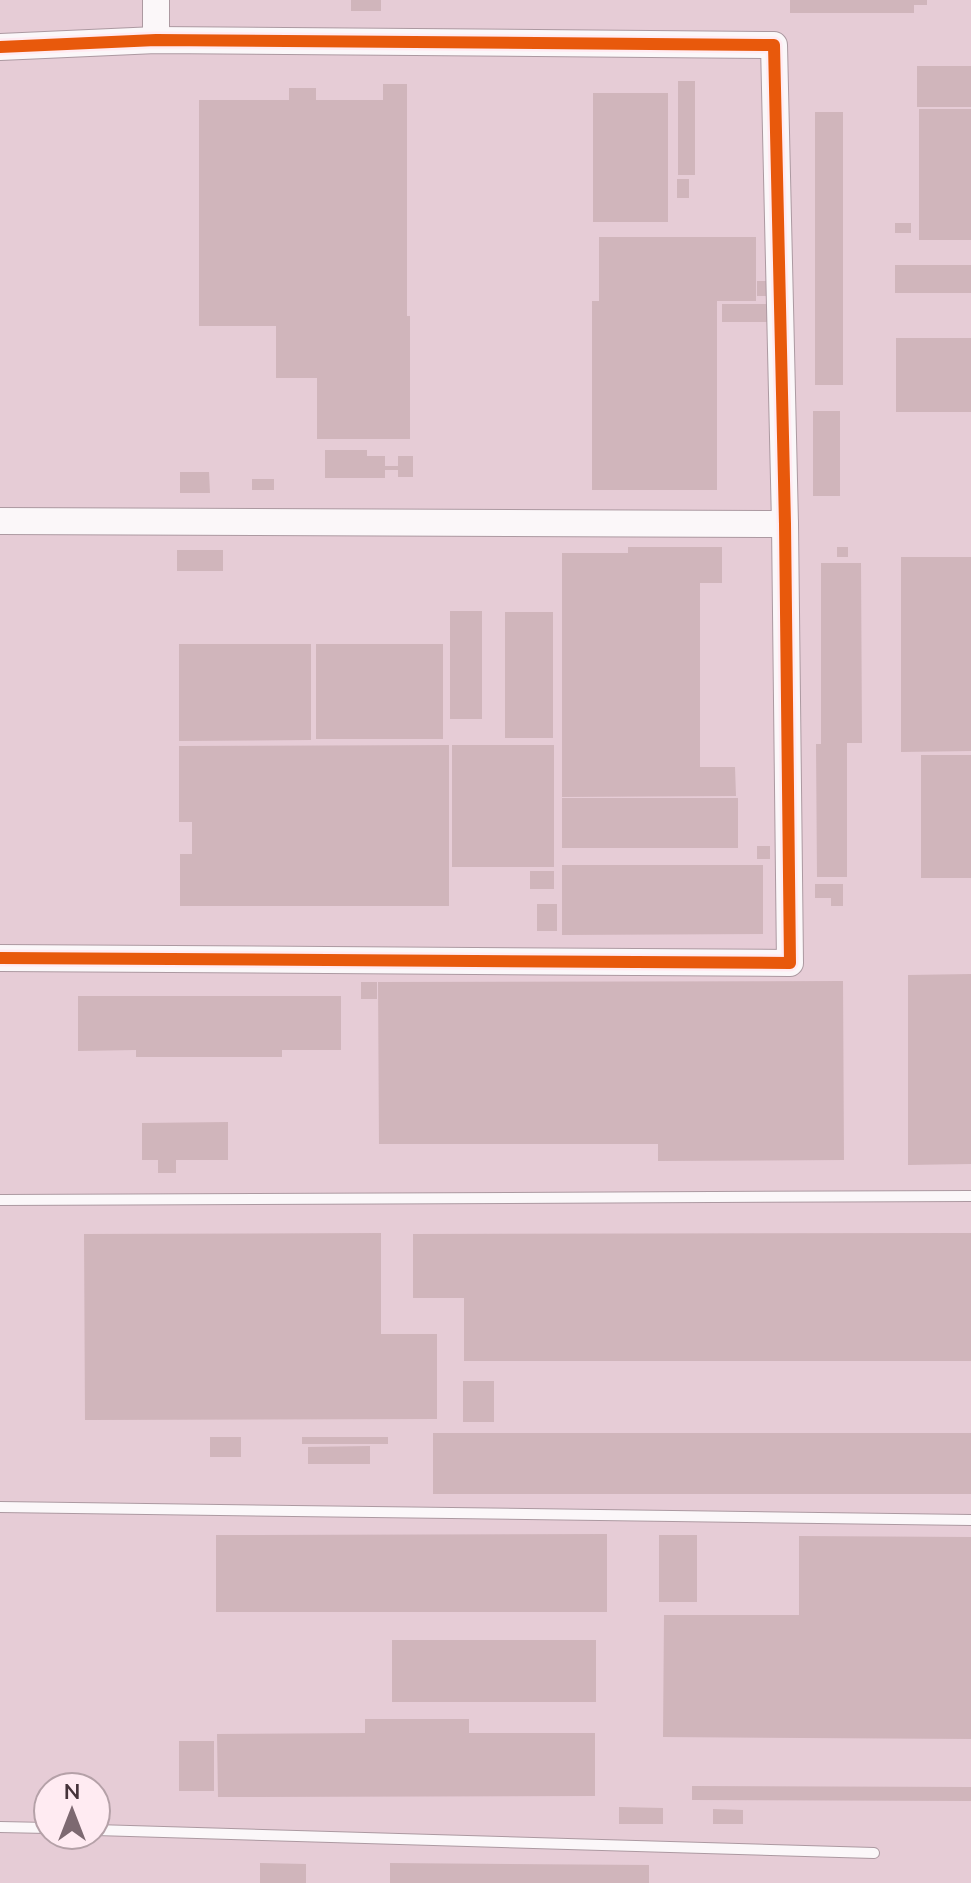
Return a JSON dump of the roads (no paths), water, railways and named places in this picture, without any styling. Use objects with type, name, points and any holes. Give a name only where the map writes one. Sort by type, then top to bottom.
[{"type":"street","points":[[156,0],[156,40]]},
{"type":"street","points":[[0,47],[156,40],[774,45],[785,524],[790,963],[0,958]]},
{"type":"street","points":[[0,521],[785,524]]},
{"type":"lane","points":[[0,1200],[971,1196]]},
{"type":"lane","points":[[0,1507],[971,1520]]},
{"type":"lane","points":[[0,1827],[32,1828]]},
{"type":"lane","points":[[112,1830],[874,1853]]}]
